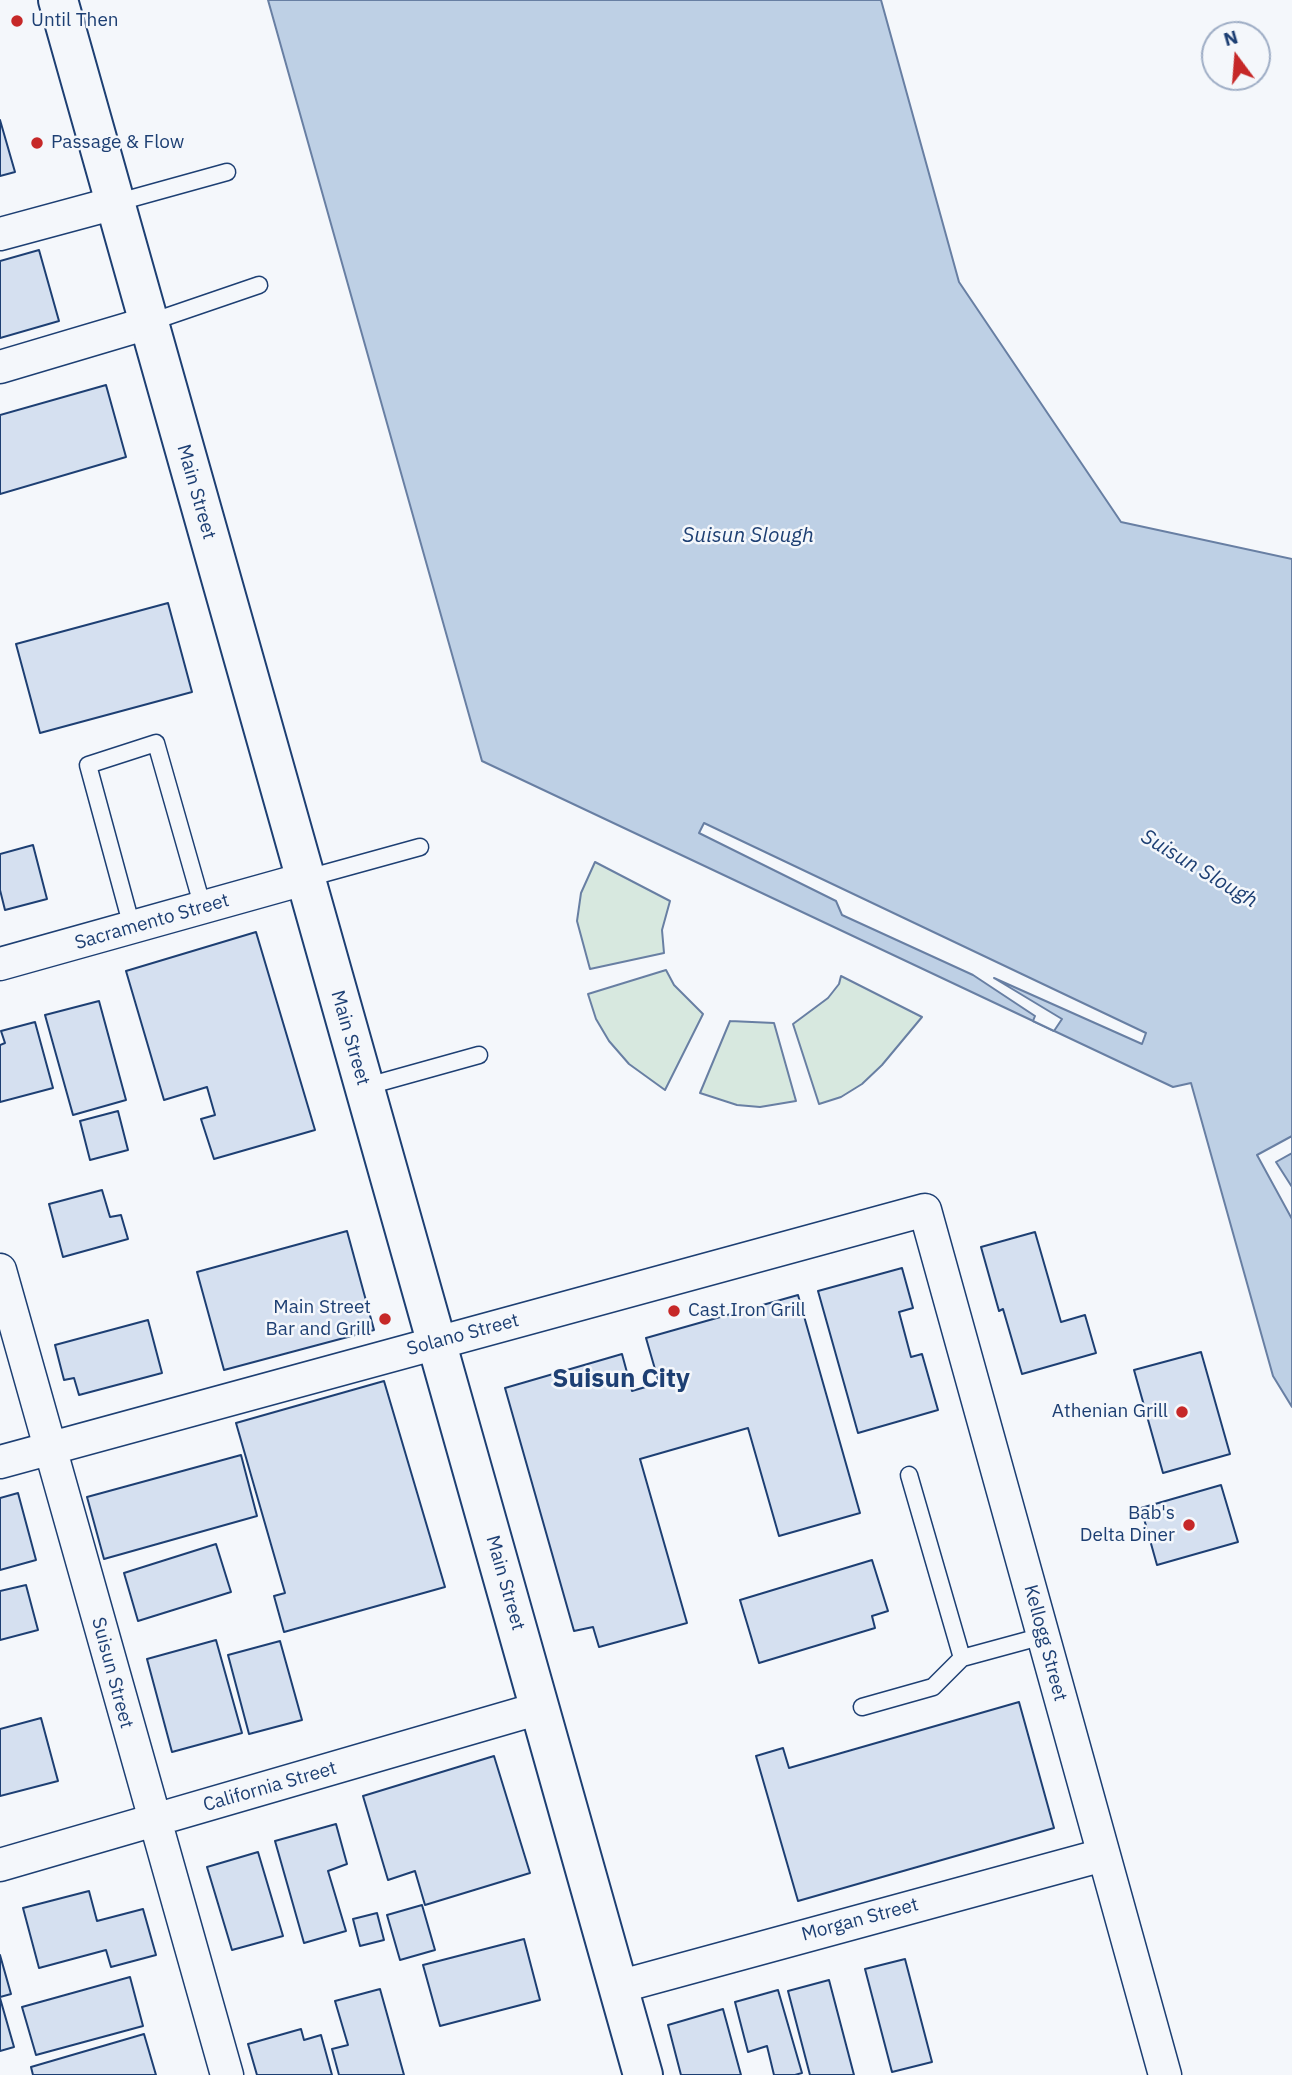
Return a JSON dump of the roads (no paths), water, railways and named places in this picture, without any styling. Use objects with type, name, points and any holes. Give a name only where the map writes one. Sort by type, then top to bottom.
[{"type":"main road","name":"Main Street","points":[[58,0],[643,2075]]},
{"type":"street","points":[[0,234],[115,203]]},
{"type":"street","points":[[0,367],[148,323]]},
{"type":"street","name":"Sacramento Street","points":[[0,964],[304,879]]},
{"type":"street","name":"Solano Street","points":[[0,1462],[925,1210]]},
{"type":"street","name":"Kellogg Street","points":[[925,1210],[1165,2075]]},
{"type":"street","name":"Suisun Street","points":[[0,1270],[153,1821],[227,2075]]},
{"type":"street","name":"California Street","points":[[0,1864],[540,1708]]},
{"type":"street","name":"Morgan Street","points":[[618,1987],[1103,1855]]},
{"type":"lane","points":[[115,203],[227,172]]},
{"type":"lane","points":[[148,323],[260,285]]},
{"type":"lane","points":[[132,927],[88,765],[156,743],[203,908]]},
{"type":"lane","points":[[304,879],[420,847]]},
{"type":"lane","points":[[364,1087],[479,1055]]},
{"type":"lane","points":[[909,1475],[962,1658]]},
{"type":"lane","points":[[862,1707],[933,1687],[962,1658],[1043,1636]]},
{"type":"water","name":"Suisun Slough","points":[[268,0],[881,0],[959,282],[1121,522],[1292,559],[1292,1407],[1273,1376],[1191,1083],[1173,1087],[482,761]]},
{"type":"place","name":"Until Then","points":[[17,21]]},
{"type":"place","name":"Passage & Flow","points":[[37,143]]},
{"type":"place","name":"Cast Iron Grill","points":[[674,1311]]},
{"type":"place","name":"Main Street Bar and Grill","points":[[385,1319]]},
{"type":"place","name":"Athenian Grill","points":[[1182,1412]]},
{"type":"place","name":"Bab's Delta Diner","points":[[1189,1525]]},
{"type":"district","name":"Suisun City","points":[[621,1379]]}]
